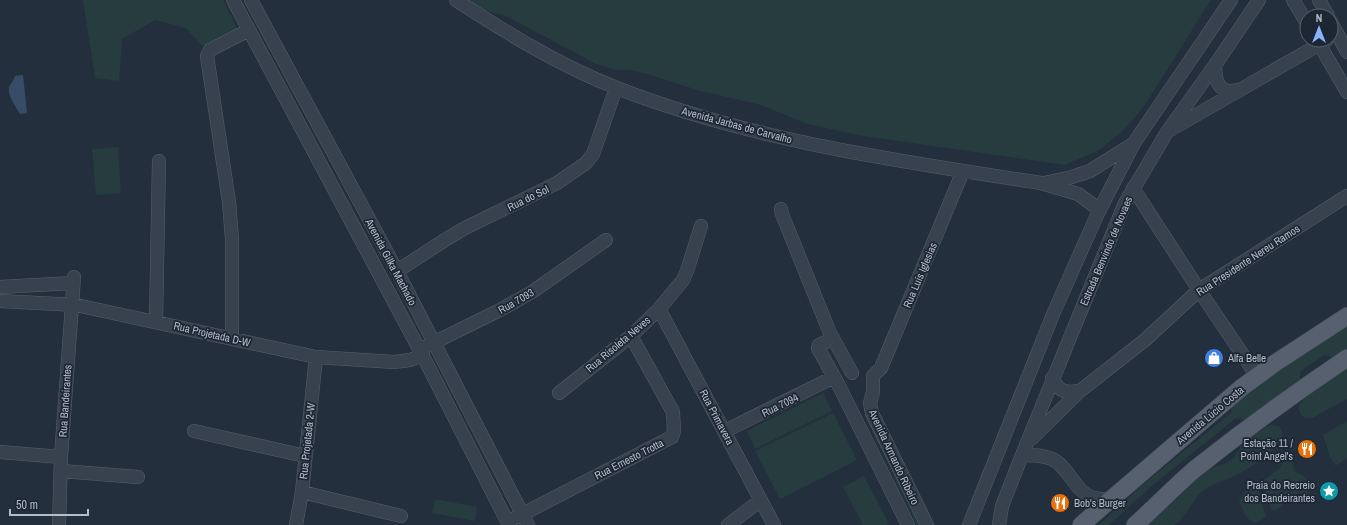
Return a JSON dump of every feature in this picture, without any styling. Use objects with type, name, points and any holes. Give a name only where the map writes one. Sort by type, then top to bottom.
[{"type":"main road","name":"Avenida Lúcio Costa","points":[[1081,525],[1241,388],[1327,328],[1347,316]]},
{"type":"main road","points":[[1135,525],[1194,470],[1258,420],[1347,358]]},
{"type":"street","name":"Avenida Gilka Machado","points":[[233,0],[421,353],[508,524]]},
{"type":"street","name":"Avenida Gilka Machado","points":[[251,0],[397,271],[525,520]]},
{"type":"street","name":"Avenida Jarbas de Carvalho","points":[[456,0],[525,42],[565,64],[616,88],[670,107],[810,145],[1041,184],[1078,194],[1100,210]]},
{"type":"street","name":"Estrada Benvindo de Novaes","points":[[969,524],[1054,312],[1100,210],[1134,143],[1231,0]]},
{"type":"street","name":"Estrada Benvindo de Novaes","points":[[998,525],[1002,506],[1052,378],[1117,221],[1133,188],[1167,132],[1259,0]]},
{"type":"street","points":[[1293,0],[1299,10]]},
{"type":"street","points":[[232,339],[232,239],[229,202],[207,56],[210,50],[249,30]]},
{"type":"street","points":[[1339,45],[1347,52]]},
{"type":"street","points":[[1167,132],[1313,48]]},
{"type":"street","points":[[1333,48],[1347,92]]},
{"type":"street","points":[[1215,65],[1215,77],[1223,90],[1231,92],[1240,90]]},
{"type":"street","name":"Rua do Sol","points":[[397,271],[465,228],[544,190],[586,163],[593,154],[616,88]]},
{"type":"street","points":[[306,136],[320,128]]},
{"type":"street","name":"Avenida Jarbas de Carvalho","points":[[1041,184],[1090,171],[1134,143]]},
{"type":"street","points":[[156,322],[159,161]]},
{"type":"street","name":"Rua Luís Iglesias","points":[[873,376],[882,368],[963,171]]},
{"type":"street","points":[[1133,188],[1257,376]]},
{"type":"street","name":"Rua Presidente Nereu Ramos","points":[[1027,442],[1080,391],[1145,340],[1199,290],[1347,196]]},
{"type":"street","points":[[781,209],[833,339],[852,373],[873,376]]},
{"type":"street","name":"Rua Risoleta Neves","points":[[559,393],[631,336],[659,309],[683,280],[701,226]]},
{"type":"street","name":"Rua 7093","points":[[421,353],[434,343],[532,292],[606,240]]},
{"type":"street","name":"Rua Bandeirantes","points":[[0,287],[73,280],[61,457],[59,525]]},
{"type":"street","name":"Rua Projetada D-W","points":[[0,301],[72,305],[316,357],[394,362],[410,360],[421,353]]},
{"type":"street","name":"Rua Primavera","points":[[659,309],[774,525]]},
{"type":"street","name":"Rua Ernesto Trotta","points":[[508,524],[525,520],[672,437],[674,431],[673,412],[631,336]]},
{"type":"street","name":"Avenida Armando Ribeiro","points":[[833,339],[818,347],[852,411],[906,522]]},
{"type":"street","name":"Rua Projetada 2-W","points":[[296,525],[302,492],[316,357]]},
{"type":"street","name":"Rua 7094","points":[[725,431],[837,382],[852,373]]},
{"type":"street","name":"Avenida Armando Ribeiro","points":[[873,376],[873,392],[870,404],[876,422],[927,525]]},
{"type":"street","points":[[1052,378],[1060,389],[1070,392],[1080,391]]},
{"type":"street","points":[[852,411],[862,409],[870,404]]},
{"type":"street","points":[[194,431],[305,456]]},
{"type":"street","points":[[0,452],[61,457]]},
{"type":"street","points":[[1022,455],[1033,455],[1053,459],[1063,468],[1085,494],[1096,499],[1110,499]]},
{"type":"street","points":[[61,471],[138,477]]},
{"type":"street","points":[[302,492],[401,516]]},
{"type":"street","points":[[728,525],[761,500]]},
{"type":"street","points":[[906,522],[911,512],[919,511]]},
{"type":"green space","points":[[83,0],[223,0],[238,30],[202,46],[186,28],[155,20],[122,39],[119,81],[95,78]]},
{"type":"green space","points":[[467,0],[1211,0],[1145,105],[1124,130],[1099,150],[1065,165],[863,136],[808,124],[761,105],[697,90],[631,70],[617,70],[596,64],[506,16],[483,10]]},
{"type":"green space","points":[[118,147],[121,193],[96,195],[92,149]]},
{"type":"green space","points":[[1347,322],[1347,351],[1336,358],[1324,355],[1300,372],[1300,382],[1248,420],[1236,418],[1154,484],[1109,525],[1099,525],[1141,486],[1232,412],[1230,402]]},
{"type":"green space","points":[[1347,368],[1347,399],[1312,418],[1302,416],[1298,407],[1309,393]]},
{"type":"green space","points":[[823,393],[832,411],[755,449],[747,431]]},
{"type":"green space","points":[[833,413],[857,460],[780,499],[755,451]]},
{"type":"green space","points":[[864,414],[870,414],[924,525],[917,525]]},
{"type":"green space","points":[[1347,421],[1347,458],[1335,465],[1330,457],[1323,435]]},
{"type":"green space","points":[[1270,425],[1279,426],[1283,435],[1279,443],[1268,454],[1254,465],[1240,473],[1204,490],[1183,517],[1174,525],[1144,525],[1209,469],[1224,464],[1234,458],[1243,443],[1249,437]]},
{"type":"green space","points":[[1288,458],[1293,463],[1294,471],[1302,475],[1313,484],[1314,490],[1308,491],[1308,495],[1299,493],[1287,498],[1285,503],[1279,509],[1274,510],[1271,509],[1261,482],[1280,468],[1284,460]]},
{"type":"green space","points":[[864,476],[889,524],[887,525],[863,525],[843,487]]},
{"type":"green space","points":[[1256,485],[1258,487],[1266,516],[1255,523],[1247,517],[1239,501],[1245,491]]},
{"type":"green space","points":[[435,499],[477,507],[475,521],[432,513]]},
{"type":"water","points":[[23,75],[27,113],[20,114],[9,94],[9,87],[15,76]]},
{"type":"place","name":"Alfa Belle","points":[[1214,358]]},
{"type":"place","name":"Estação 11 / Point Angel's","points":[[1307,449]]},
{"type":"place","name":"Praia do Recreio dos Bandeirantes","points":[[1329,491]]},
{"type":"place","name":"Bob's Burger","points":[[1060,503]]}]
